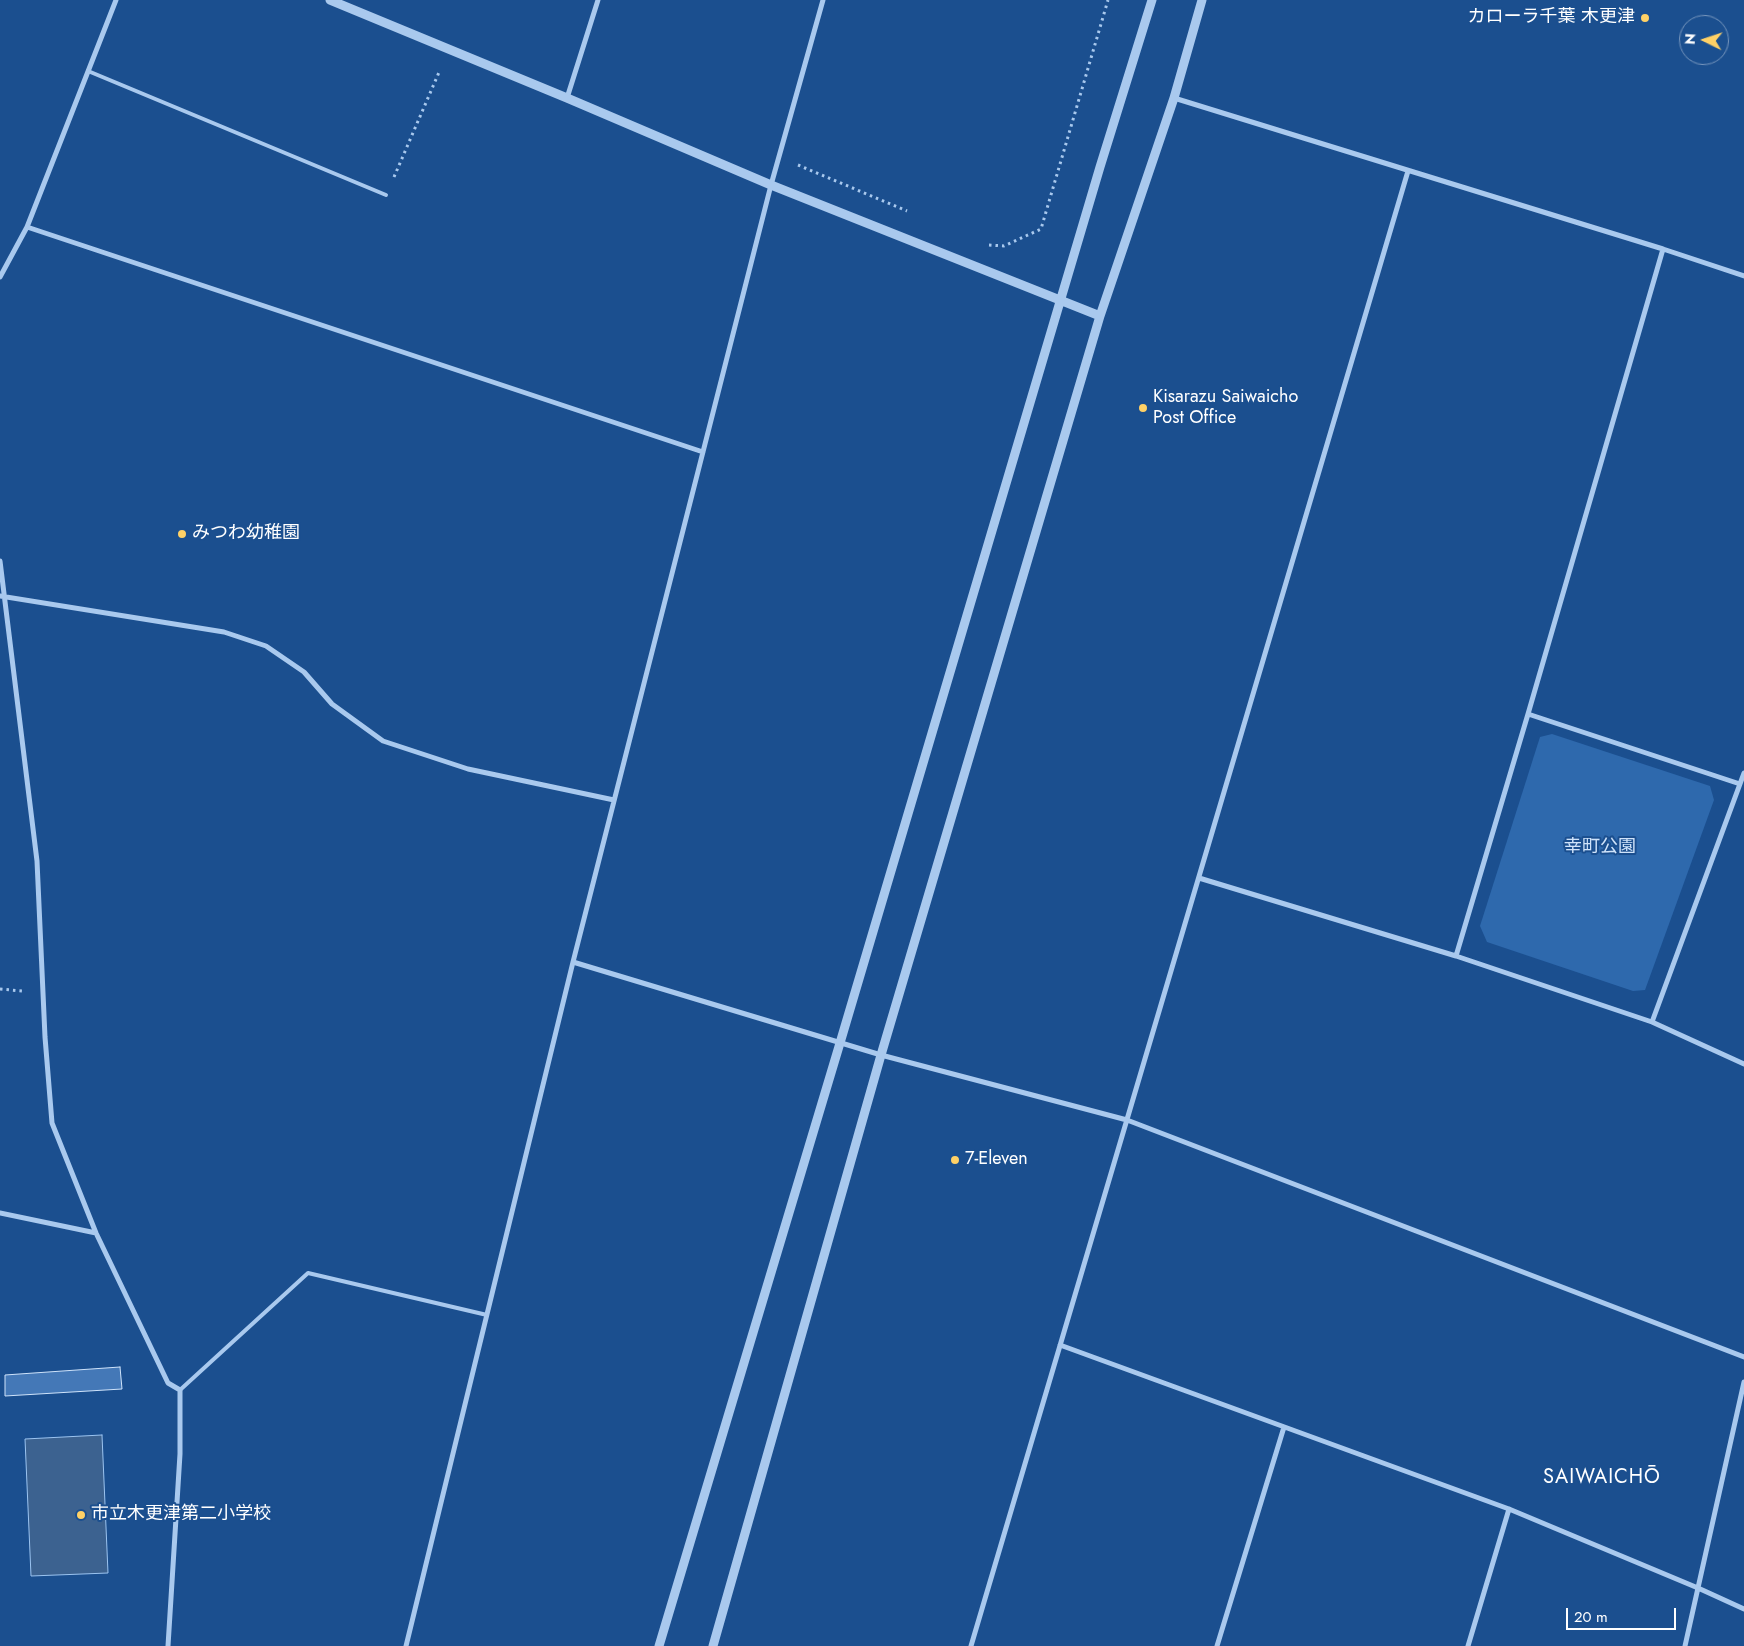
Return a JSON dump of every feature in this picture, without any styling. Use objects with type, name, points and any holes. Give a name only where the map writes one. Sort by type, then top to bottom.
[{"type":"street","points":[[0,277],[27,227],[116,0]]},
{"type":"street","points":[[332,0],[771,185],[1100,316]]},
{"type":"street","points":[[567,98],[598,0]]},
{"type":"street","points":[[406,1646],[614,800],[771,185],[823,0]]},
{"type":"street","points":[[659,1646],[1100,167],[1152,0]]},
{"type":"street","points":[[712,1646],[881,1055],[1100,316],[1174,98],[1202,0]]},
{"type":"street","points":[[1174,98],[1744,276]]},
{"type":"street","points":[[971,1646],[1408,171]]},
{"type":"street","points":[[27,227],[703,452]]},
{"type":"street","points":[[1456,956],[1662,249]]},
{"type":"street","points":[[0,561],[37,861],[45,1037],[52,1123],[96,1233],[168,1383],[180,1390],[180,1454],[168,1646]]},
{"type":"street","points":[[3,596],[224,632],[266,646],[304,672],[332,704],[383,741],[468,769],[614,800]]},
{"type":"street","points":[[1528,714],[1740,784]]},
{"type":"street","points":[[1652,1022],[1744,772]]},
{"type":"street","points":[[1199,878],[1456,956],[1652,1022],[1744,1064]]},
{"type":"street","points":[[573,962],[881,1055],[1127,1120],[1744,1357]]},
{"type":"street","points":[[0,1213],[96,1233]]},
{"type":"street","points":[[1060,1345],[1508,1508],[1744,1609]]},
{"type":"street","points":[[1685,1646],[1744,1382]]},
{"type":"street","points":[[1217,1646],[1284,1427]]},
{"type":"street","points":[[1468,1646],[1508,1508]]},
{"type":"lane","points":[[88,71],[386,196]]},
{"type":"lane","points":[[180,1390],[308,1272],[487,1315]]},
{"type":"path","points":[[987,244],[1004,246],[1041,229],[1108,0]]},
{"type":"path","points":[[386,196],[441,68]]},
{"type":"path","points":[[797,165],[915,214]]},
{"type":"green space","name":"幸町公園","points":[[1552,734],[1710,786],[1714,800],[1645,990],[1633,991],[1487,942],[1480,926],[1540,737]]},
{"type":"shaded area","points":[[102,1435],[108,1573],[31,1576],[25,1439]]},
{"type":"building","points":[[120,1367],[122,1389],[5,1396],[5,1375]]},
{"type":"place","name":"カローラ千葉 木更津","points":[[1645,18]]},
{"type":"place","name":"Kisarazu Saiwaicho Post Office","points":[[1143,408]]},
{"type":"place","name":"みつわ幼稚園","points":[[182,534]]},
{"type":"place","name":"7-Eleven","points":[[955,1160]]},
{"type":"place","name":"市立木更津第二小学校","points":[[81,1515]]},
{"type":"district","name":"SAIWAICHŌ","points":[[1602,1478]]}]
